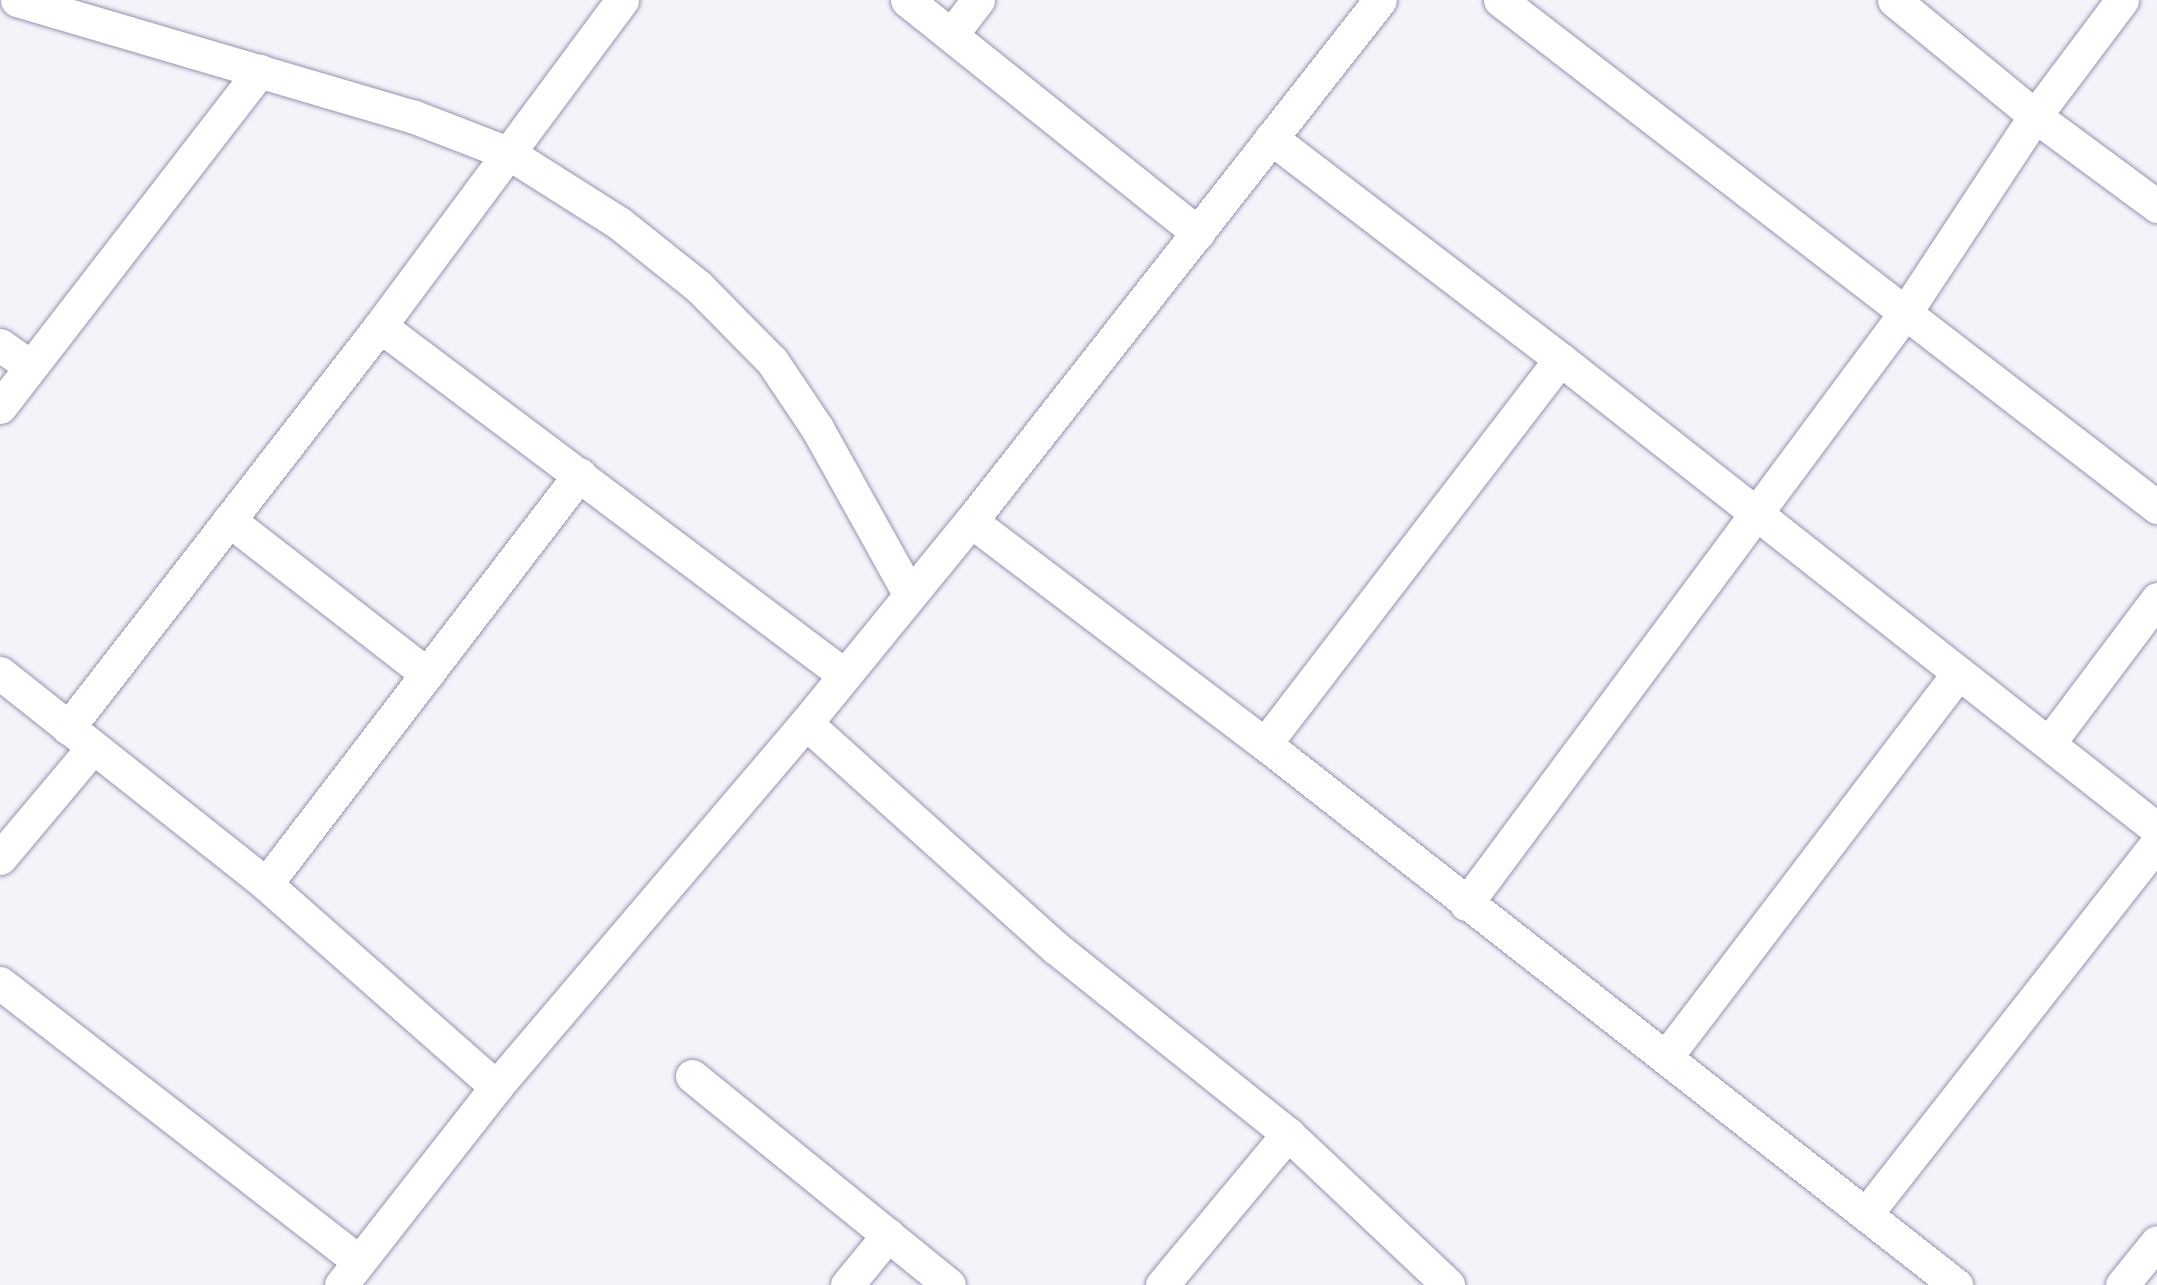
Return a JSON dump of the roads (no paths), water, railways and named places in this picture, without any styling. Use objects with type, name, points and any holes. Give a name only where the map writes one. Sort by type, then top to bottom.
[{"type":"street","points":[[18,0],[412,116],[510,154],[619,223],[698,286],[772,361],[817,428],[909,593]]},
{"type":"street","points":[[0,858],[229,520],[510,154],[622,0]]},
{"type":"street","points":[[907,0],[1198,233]]},
{"type":"street","points":[[952,34],[978,0]]},
{"type":"street","points":[[0,983],[350,1273],[496,1087],[806,723],[909,593],[971,521],[1380,0]]},
{"type":"street","points":[[1500,0],[2157,507]]},
{"type":"street","points":[[1894,0],[2035,116],[2157,206]]},
{"type":"street","points":[[1466,904],[1759,515],[1905,314],[2035,116],[2122,0]]},
{"type":"street","points":[[0,407],[260,71]]},
{"type":"street","points":[[1271,138],[1560,359],[2157,829]]},
{"type":"street","points":[[380,326],[580,474],[843,674]]},
{"type":"street","points":[[0,345],[30,366]]},
{"type":"street","points":[[1265,744],[1560,359]]},
{"type":"street","points":[[266,884],[580,474]]},
{"type":"street","points":[[229,520],[427,674]]},
{"type":"street","points":[[971,521],[1265,744],[1466,904],[1666,1057],[1956,1285]]},
{"type":"street","points":[[2049,743],[2157,599]]},
{"type":"street","points":[[0,673],[266,884],[496,1087]]},
{"type":"street","points":[[1666,1057],[1959,673]]},
{"type":"street","points":[[806,723],[1056,948],[1288,1134],[1448,1285]]},
{"type":"street","points":[[1866,1214],[2157,843]]},
{"type":"street","points":[[692,1076],[949,1285]]},
{"type":"street","points":[[1162,1285],[1288,1134]]},
{"type":"street","points":[[848,1285],[888,1234]]},
{"type":"street","points":[[2122,1285],[2157,1242]]}]
